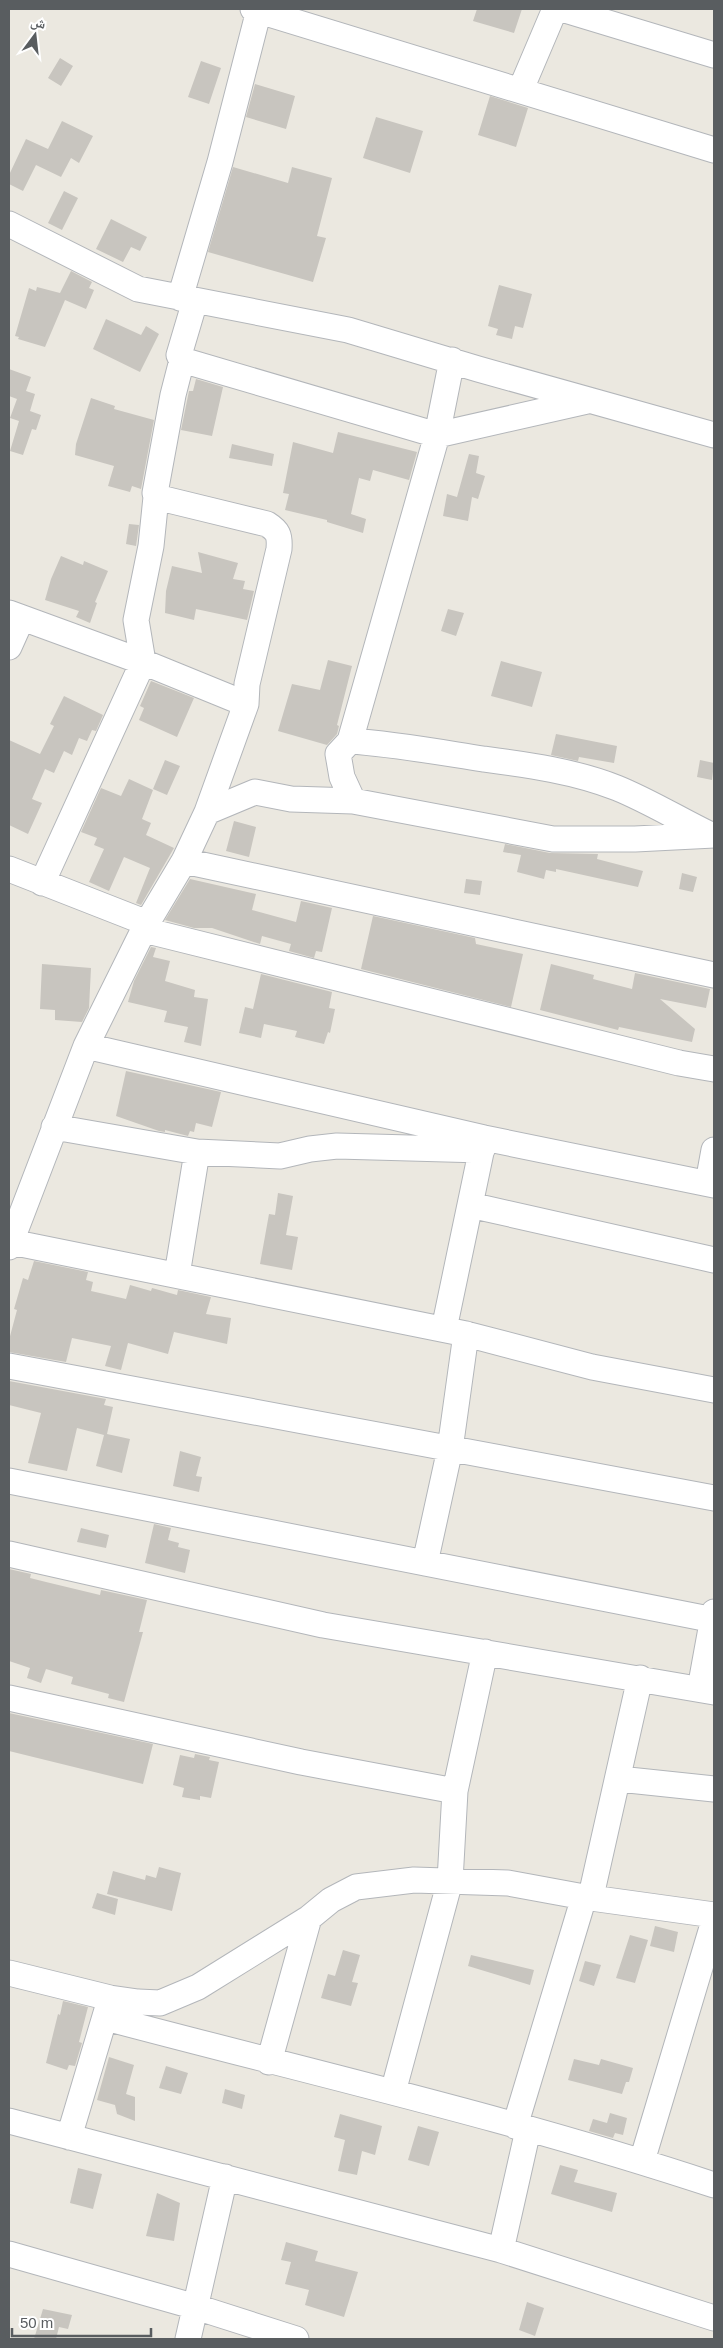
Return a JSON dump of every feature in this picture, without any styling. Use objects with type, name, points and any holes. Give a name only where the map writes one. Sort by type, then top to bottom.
[{"type":"street","points":[[521,90],[555,9]]},
{"type":"street","points":[[562,9],[714,55]]},
{"type":"street","points":[[590,400],[437,435],[182,360],[178,355],[187,299],[256,10],[714,150]]},
{"type":"street","points":[[9,224],[138,289],[348,330],[714,435]]},
{"type":"street","points":[[42,883],[144,662],[136,620],[151,546],[155,493],[172,394],[182,360]]},
{"type":"street","points":[[353,801],[342,777],[338,754],[350,740],[437,435],[452,360]]},
{"type":"street","points":[[156,497],[266,524],[277,530],[280,537],[279,549],[247,684],[246,704],[207,812],[184,861],[145,927],[86,1046],[10,1244],[177,1275],[455,1332],[592,1367],[714,1390]]},
{"type":"street","points":[[9,647],[16,615],[144,662],[246,704]]},
{"type":"street","points":[[350,740],[396,744],[530,764],[588,778],[617,788],[712,834]]},
{"type":"street","points":[[207,812],[255,792],[291,799],[353,801],[553,839],[635,839],[712,834]]},
{"type":"street","points":[[184,861],[714,975]]},
{"type":"street","points":[[9,868],[145,927],[679,1063],[714,1069]]},
{"type":"street","points":[[86,1046],[483,1144],[711,1184],[714,1150]]},
{"type":"street","points":[[54,1127],[196,1152],[280,1156],[310,1149],[337,1146],[483,1144]]},
{"type":"street","points":[[425,1563],[450,1449],[455,1332],[470,1205],[483,1144]]},
{"type":"street","points":[[177,1275],[196,1152]]},
{"type":"street","points":[[470,1205],[714,1260]]},
{"type":"street","points":[[9,1366],[714,1498]]},
{"type":"street","points":[[9,1481],[425,1563],[714,1617],[707,1691],[322,1625],[9,1554]]},
{"type":"street","points":[[393,2092],[450,1881],[454,1791],[485,1652]]},
{"type":"street","points":[[501,2250],[522,2128],[588,1897],[619,1779],[640,1678]]},
{"type":"street","points":[[9,1698],[301,1762],[454,1791]]},
{"type":"street","points":[[619,1779],[714,1789]]},
{"type":"street","points":[[108,2008],[138,2002],[160,2003],[198,1987],[309,1918],[331,1900],[356,1887],[414,1880],[508,1883],[588,1897],[714,1915]]},
{"type":"street","points":[[269,2062],[309,1918]]},
{"type":"street","points":[[642,2161],[714,1921]]},
{"type":"street","points":[[9,1973],[269,2062],[393,2092],[642,2161],[714,2185]]},
{"type":"street","points":[[69,2137],[108,2008]]},
{"type":"street","points":[[9,2121],[225,2176],[501,2250],[714,2318]]},
{"type":"street","points":[[188,2339],[225,2176]]},
{"type":"street","points":[[9,2254],[196,2307],[296,2339]]},
{"type":"street","points":[[711,2339],[714,2325]]},
{"type":"building","points":[[477,9],[522,9],[514,33],[473,21]]},
{"type":"building","points":[[60,58],[73,66],[61,86],[48,78]]},
{"type":"building","points":[[201,61],[221,68],[209,104],[188,97]]},
{"type":"building","points":[[255,84],[295,96],[286,129],[246,117]]},
{"type":"building","points":[[490,96],[528,108],[516,147],[478,135]]},
{"type":"building","points":[[376,117],[423,131],[410,173],[363,158]]},
{"type":"building","points":[[62,121],[93,136],[79,163],[71,158],[61,177],[36,165],[23,191],[9,184],[9,175],[26,139],[48,149]]},
{"type":"building","points":[[233,167],[288,183],[292,167],[332,178],[317,236],[326,238],[313,282],[208,252]]},
{"type":"building","points":[[64,191],[78,198],[62,230],[48,223]]},
{"type":"building","points":[[111,219],[147,237],[140,251],[131,247],[123,262],[96,249]]},
{"type":"building","points":[[71,271],[92,282],[89,288],[94,290],[86,309],[65,300],[45,347],[18,339],[19,337],[15,336],[29,288],[36,291],[37,287],[60,293]]},
{"type":"building","points":[[499,285],[532,294],[523,328],[515,326],[512,339],[496,335],[498,329],[488,326]]},
{"type":"building","points":[[106,319],[141,335],[146,326],[159,334],[140,372],[93,349]]},
{"type":"building","points":[[9,369],[31,377],[26,391],[35,394],[30,411],[41,415],[36,430],[32,429],[23,455],[10,451],[19,421],[10,418],[17,399],[9,396]]},
{"type":"building","points":[[196,379],[223,387],[212,436],[181,430],[189,391],[193,391]]},
{"type":"building","points":[[91,398],[115,406],[114,409],[154,420],[141,489],[132,486],[130,492],[108,486],[114,466],[75,455],[76,444]]},
{"type":"building","points":[[338,432],[417,452],[409,480],[373,470],[370,481],[359,478],[351,514],[366,519],[363,533],[327,522],[327,520],[285,510],[289,494],[283,493],[293,442],[333,453]]},
{"type":"building","points":[[232,444],[274,454],[272,466],[229,458]]},
{"type":"building","points":[[469,454],[479,456],[476,473],[485,476],[478,499],[472,497],[468,521],[443,516],[447,494],[457,497]]},
{"type":"building","points":[[129,524],[139,525],[136,546],[126,544]]},
{"type":"building","points":[[198,552],[238,563],[233,579],[245,581],[243,589],[254,591],[247,620],[196,609],[194,620],[165,613],[166,591],[172,566],[202,573]]},
{"type":"building","points":[[61,556],[83,565],[84,561],[108,571],[95,602],[97,603],[90,623],[76,617],[79,611],[45,600],[51,579]]},
{"type":"building","points":[[448,609],[464,613],[456,636],[441,631]]},
{"type":"building","points":[[328,660],[352,666],[337,725],[339,726],[337,734],[327,745],[278,731],[292,684],[320,690]]},
{"type":"building","points":[[501,661],[542,672],[532,707],[491,696]]},
{"type":"building","points":[[151,681],[194,698],[177,737],[139,720],[144,708],[140,706]]},
{"type":"building","points":[[64,696],[103,715],[96,731],[92,730],[87,741],[79,738],[72,755],[64,751],[54,773],[45,769],[32,799],[42,803],[28,834],[9,825],[9,740],[40,754],[54,726],[50,724]]},
{"type":"building","points":[[556,734],[617,746],[614,763],[579,757],[578,761],[551,755]]},
{"type":"building","points":[[165,760],[180,766],[167,795],[153,789]]},
{"type":"building","points":[[700,760],[714,763],[712,780],[697,777]]},
{"type":"building","points":[[129,779],[153,790],[142,819],[151,823],[146,835],[174,848],[141,905],[136,903],[150,868],[124,857],[109,891],[89,882],[104,849],[94,845],[97,838],[81,832],[101,788],[121,796]]},
{"type":"building","points":[[234,821],[256,827],[249,857],[226,851]]},
{"type":"building","points":[[505,844],[550,853],[598,854],[597,859],[643,871],[638,887],[556,869],[556,872],[546,870],[544,879],[517,872],[521,855],[503,852]]},
{"type":"building","points":[[682,873],[697,877],[693,892],[679,889]]},
{"type":"building","points":[[190,879],[256,894],[252,910],[296,922],[301,901],[332,908],[322,952],[316,951],[314,958],[289,951],[291,944],[262,936],[260,944],[212,928],[194,928],[165,920]]},
{"type":"building","points":[[466,879],[482,881],[480,895],[464,893]]},
{"type":"building","points":[[373,916],[475,938],[476,944],[523,954],[511,1007],[361,969]]},
{"type":"building","points":[[151,947],[156,948],[153,957],[170,961],[165,981],[195,990],[194,997],[208,999],[201,1046],[184,1042],[188,1027],[164,1022],[167,1011],[128,1002],[134,981]]},
{"type":"building","points":[[42,964],[91,968],[89,1008],[82,1022],[55,1020],[55,1010],[40,1009]]},
{"type":"building","points":[[551,964],[594,975],[593,979],[632,989],[635,973],[710,989],[706,1008],[660,999],[695,1029],[692,1042],[619,1027],[618,1030],[540,1010]]},
{"type":"building","points":[[261,974],[332,992],[329,1008],[335,1009],[330,1033],[328,1032],[324,1044],[295,1037],[297,1031],[264,1024],[261,1038],[239,1033],[245,1007],[253,1009]]},
{"type":"building","points":[[126,1071],[221,1092],[212,1127],[196,1123],[194,1132],[190,1131],[188,1136],[165,1130],[165,1132],[159,1131],[116,1116]]},
{"type":"building","points":[[278,1193],[293,1196],[286,1235],[298,1237],[292,1270],[260,1264],[269,1214],[275,1215]]},
{"type":"building","points":[[34,1261],[88,1272],[86,1280],[93,1282],[91,1291],[126,1299],[130,1285],[151,1291],[152,1288],[177,1295],[178,1290],[211,1297],[206,1314],[231,1318],[227,1344],[174,1332],[168,1354],[128,1343],[121,1370],[105,1366],[111,1346],[72,1338],[66,1362],[9,1352],[9,1340],[17,1310],[14,1309],[23,1278],[28,1280]]},
{"type":"building","points":[[9,1381],[106,1399],[104,1405],[113,1407],[107,1434],[130,1439],[122,1473],[96,1466],[104,1435],[77,1428],[67,1471],[28,1463],[41,1413],[9,1405]]},
{"type":"building","points":[[180,1451],[201,1457],[196,1476],[202,1477],[199,1492],[173,1486]]},
{"type":"building","points":[[154,1524],[171,1528],[168,1540],[179,1543],[178,1547],[190,1550],[185,1573],[145,1563]]},
{"type":"building","points":[[81,1528],[109,1535],[106,1548],[77,1542]]},
{"type":"building","points":[[9,1569],[31,1574],[30,1578],[100,1595],[101,1590],[147,1600],[139,1632],[143,1632],[124,1702],[108,1698],[109,1694],[71,1684],[73,1677],[46,1669],[41,1683],[27,1678],[30,1668],[9,1661]]},
{"type":"building","points":[[9,1713],[153,1744],[143,1784],[9,1751]]},
{"type":"building","points":[[195,1754],[210,1757],[209,1760],[219,1762],[211,1798],[200,1796],[200,1800],[182,1797],[184,1788],[173,1785],[180,1755],[194,1758]]},
{"type":"building","points":[[159,1867],[181,1873],[172,1911],[107,1894],[113,1871],[145,1880],[146,1875],[156,1878]]},
{"type":"building","points":[[97,1893],[118,1899],[115,1915],[92,1908]]},
{"type":"building","points":[[655,1926],[678,1932],[674,1952],[650,1946]]},
{"type":"building","points":[[630,1935],[648,1940],[635,1983],[616,1978]]},
{"type":"building","points":[[343,1950],[360,1955],[352,1982],[358,1983],[351,2006],[321,1998],[328,1974],[335,1976]]},
{"type":"building","points":[[471,1955],[534,1970],[530,1985],[468,1966]]},
{"type":"building","points":[[585,1961],[601,1965],[594,1986],[579,1981]]},
{"type":"building","points":[[63,2001],[88,2007],[79,2042],[82,2043],[75,2066],[69,2065],[67,2070],[46,2063]]},
{"type":"building","points":[[109,2057],[134,2065],[126,2094],[135,2097],[135,2121],[117,2114],[115,2105],[97,2100]]},
{"type":"building","points":[[574,2059],[599,2065],[601,2059],[633,2068],[629,2082],[626,2082],[622,2094],[568,2080]]},
{"type":"building","points":[[166,2066],[188,2073],[181,2094],[159,2088]]},
{"type":"building","points":[[225,2089],[245,2095],[242,2109],[222,2103]]},
{"type":"building","points":[[610,2113],[627,2118],[623,2135],[615,2133],[613,2138],[589,2131],[593,2119],[607,2123]]},
{"type":"building","points":[[340,2114],[382,2126],[375,2155],[362,2151],[357,2175],[338,2171],[345,2140],[334,2137]]},
{"type":"building","points":[[418,2126],[439,2132],[429,2166],[408,2160]]},
{"type":"building","points":[[560,2165],[578,2170],[574,2182],[617,2193],[612,2212],[551,2194]]},
{"type":"building","points":[[78,2168],[102,2174],[93,2209],[70,2203]]},
{"type":"building","points":[[157,2193],[180,2203],[174,2241],[146,2236]]},
{"type":"building","points":[[286,2242],[318,2251],[315,2261],[358,2272],[344,2317],[305,2305],[309,2290],[285,2284],[291,2262],[281,2260]]},
{"type":"building","points":[[527,2302],[544,2308],[535,2336],[519,2330]]},
{"type":"building","points":[[43,2309],[72,2315],[68,2329],[59,2327],[56,2339],[34,2339]]}]
